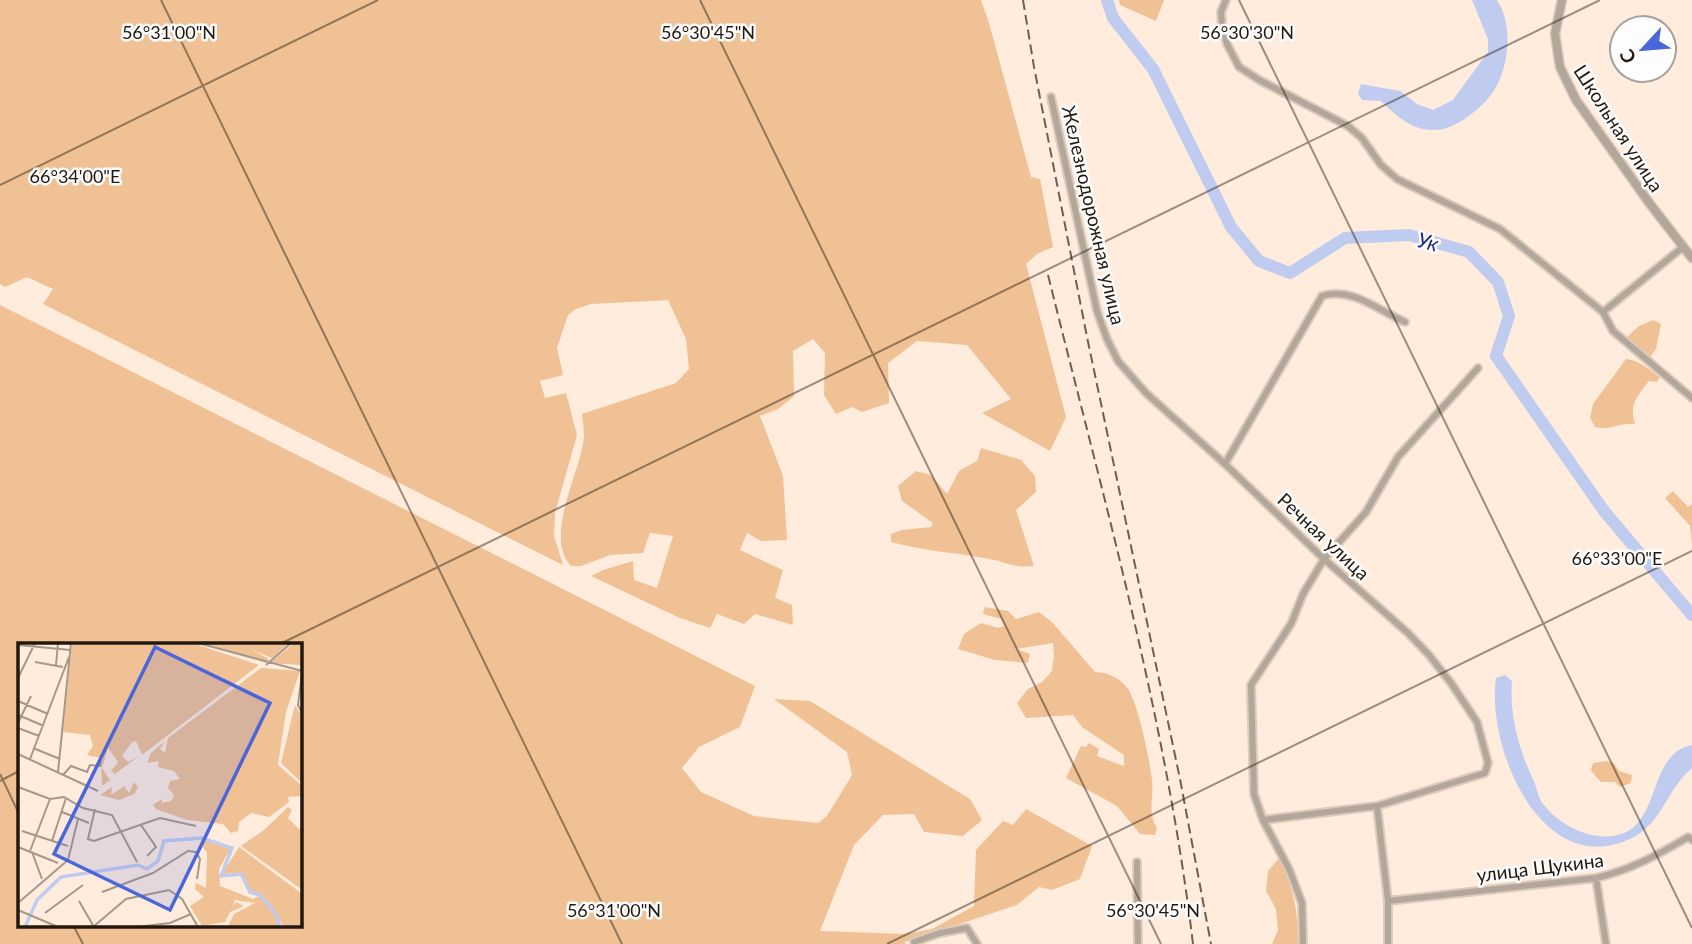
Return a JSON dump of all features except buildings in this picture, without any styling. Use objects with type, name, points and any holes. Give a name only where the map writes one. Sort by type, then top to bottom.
[{"type":"street","points":[[1226,0],[1221,12],[1222,25],[1227,44],[1239,67],[1349,126],[1396,179],[1500,229],[1603,312],[1613,331],[1692,398]]},
{"type":"street","name":"Школьная улица","points":[[1562,1],[1555,34],[1560,68],[1576,100],[1692,258]]},
{"type":"street","name":"Железнодорожная улица","points":[[1051,97],[1097,311],[1107,339]]},
{"type":"street","points":[[1603,312],[1683,247]]},
{"type":"street","points":[[1225,464],[1322,296],[1339,293],[1368,303],[1405,322]]},
{"type":"street","name":"Речная улица","points":[[1107,339],[1118,361],[1146,393],[1324,559],[1408,633],[1451,683],[1477,722],[1488,763],[1485,773],[1377,806]]},
{"type":"street","points":[[1303,944],[1302,903],[1289,869],[1263,820],[1254,794],[1251,685],[1291,624],[1303,594],[1324,559],[1366,512],[1398,457],[1478,368]]},
{"type":"street","points":[[1263,820],[1377,806],[1388,901],[1388,944]]},
{"type":"street","name":"улица Щукина","points":[[1388,901],[1596,878],[1622,872],[1690,838]]},
{"type":"street","points":[[1137,862],[1138,944]]},
{"type":"street","points":[[1596,878],[1606,944]]},
{"type":"street","points":[[914,942],[967,928],[976,944]]},
{"type":"shaded area","points":[[0,0],[981,0],[1031,177],[1040,179],[1053,247],[1037,254],[1026,264],[1066,417],[1050,451],[982,413],[1011,399],[967,345],[917,341],[888,363],[889,403],[862,412],[852,407],[836,414],[824,395],[825,353],[813,339],[793,351],[794,396],[778,409],[760,416],[783,476],[787,540],[761,541],[747,533],[740,550],[783,570],[775,598],[792,605],[793,625],[755,614],[744,624],[717,614],[710,628],[680,618],[591,576],[633,561],[634,580],[657,588],[673,536],[650,533],[643,553],[610,555],[581,566],[571,566],[563,553],[561,538],[566,503],[584,437],[582,414],[676,383],[689,369],[686,339],[668,300],[591,304],[576,309],[568,315],[557,348],[563,375],[540,381],[545,398],[566,393],[577,435],[555,513],[554,536],[563,565],[43,304],[53,289],[27,277],[5,287],[0,284]]},
{"type":"shaded area","points":[[1119,0],[1164,0],[1156,21],[1120,5]]},
{"type":"shaded area","points":[[0,305],[755,686],[740,727],[699,747],[682,768],[701,792],[754,816],[818,823],[827,816],[852,775],[847,752],[774,699],[810,701],[970,799],[982,820],[963,836],[924,832],[914,814],[883,815],[854,845],[820,931],[905,934],[932,929],[974,906],[976,850],[1003,821],[1013,825],[1026,809],[1092,846],[1080,879],[1052,890],[1039,887],[1017,905],[905,944],[0,944]]},
{"type":"shaded area","points":[[1653,320],[1661,324],[1656,349],[1650,357],[1627,337],[1639,326]]},
{"type":"shaded area","points":[[1626,359],[1640,363],[1660,377],[1657,382],[1649,381],[1635,401],[1635,424],[1595,427],[1590,418],[1593,404]]},
{"type":"shaded area","points":[[981,448],[1021,460],[1035,476],[1036,492],[1016,510],[1034,566],[1016,566],[891,542],[891,534],[931,527],[933,523],[902,501],[898,486],[916,471],[931,475],[947,494],[959,471],[977,461]]},
{"type":"shaded area","points":[[1673,491],[1688,507],[1692,504],[1692,544],[1690,526],[1665,498]]},
{"type":"shaded area","points":[[985,607],[1008,611],[1016,619],[1039,612],[1052,622],[1095,672],[1113,676],[1128,689],[1149,760],[1152,811],[1157,828],[1155,835],[1140,834],[1117,806],[1066,778],[1081,746],[1086,747],[1089,743],[1099,749],[1097,756],[1124,766],[1124,755],[1082,727],[1073,715],[1026,718],[1017,703],[1028,689],[1042,682],[1052,671],[1053,643],[1016,649],[1030,654],[1028,663],[995,660],[958,649],[964,634],[981,623],[998,628],[1004,626],[1001,619],[983,614]]},
{"type":"shaded area","points":[[1593,763],[1614,763],[1619,771],[1632,775],[1631,783],[1620,787],[1615,782],[1601,782],[1591,771]]},
{"type":"shaded area","points":[[1279,858],[1294,900],[1298,944],[1272,944],[1278,930],[1276,909],[1266,891],[1268,871]]},
{"type":"water","points":[[1472,0],[1497,0],[1506,24],[1507,52],[1504,66],[1494,91],[1486,101],[1454,125],[1431,130],[1410,124],[1381,101],[1362,100],[1358,94],[1361,84],[1400,91],[1417,104],[1433,110],[1453,100],[1488,52],[1488,39]]},
{"type":"water","points":[[1505,675],[1512,681],[1512,708],[1517,734],[1539,797],[1550,812],[1569,826],[1591,835],[1613,836],[1624,833],[1635,826],[1644,814],[1668,760],[1678,751],[1692,745],[1692,768],[1650,825],[1641,833],[1630,839],[1598,847],[1570,841],[1546,824],[1526,800],[1511,770],[1500,738],[1495,706],[1496,678]]},
{"type":"waterway","name":"Ук","points":[[1107,0],[1113,18],[1153,69],[1231,227],[1259,261],[1290,273],[1345,238],[1409,235],[1469,252],[1498,282],[1509,316],[1496,356],[1604,511],[1692,615]]},
{"type":"railway","points":[[1023,0],[1087,337],[1180,779],[1211,944]]},
{"type":"railway","points":[[1048,275],[1150,691],[1167,775],[1193,944]]}]
